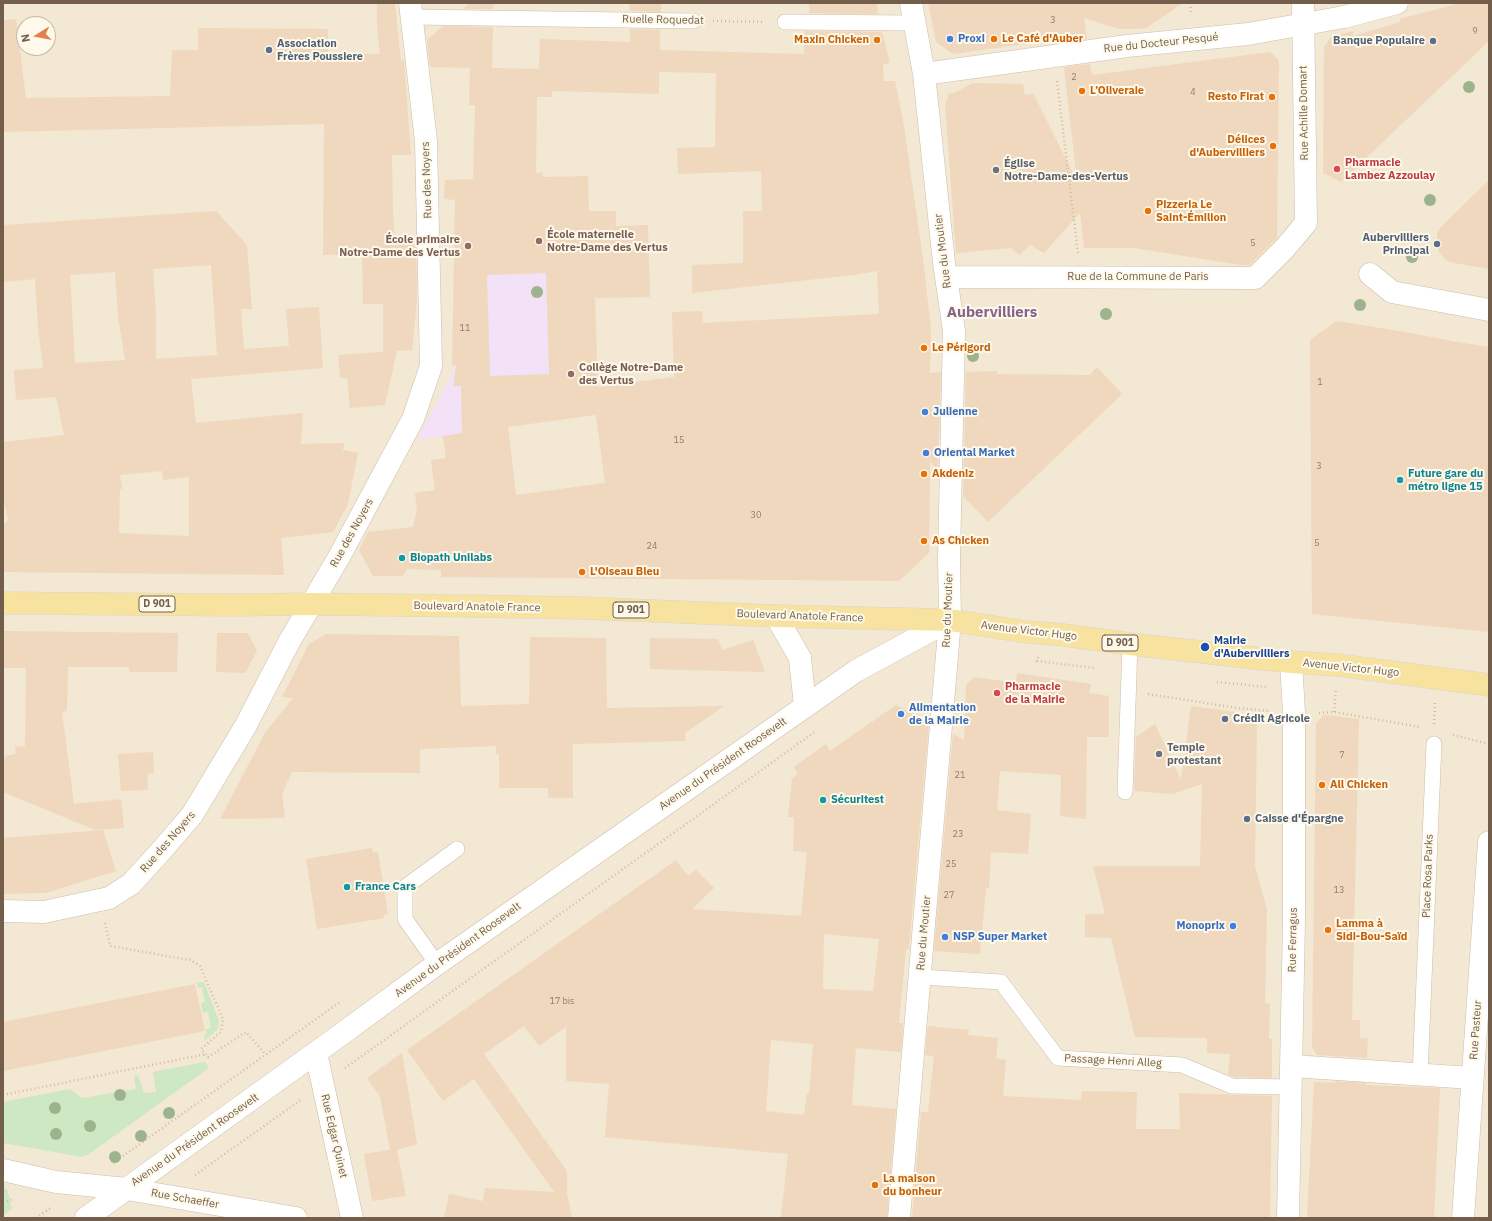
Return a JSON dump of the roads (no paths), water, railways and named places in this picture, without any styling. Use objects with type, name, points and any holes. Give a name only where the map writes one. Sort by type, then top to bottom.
[{"type":"main road","name":"Boulevard Anatole France","points":[[3,603],[227,605],[312,604],[575,608],[776,616],[950,620]]},
{"type":"main road","name":"Avenue Victor Hugo","points":[[950,620],[1026,632],[1056,634],[1130,644],[1292,662],[1338,665],[1489,685]]},
{"type":"street","name":"Rue Achille Domart","points":[[1303,3],[1306,223]]},
{"type":"street","name":"Rue du Docteur Pesqué","points":[[924,74],[1127,46],[1248,34],[1344,17],[1397,3]]},
{"type":"street","name":"Rue des Noyers","points":[[3,911],[44,912],[109,898],[131,884],[192,815],[245,727],[289,642],[339,557],[413,419],[431,366],[426,140],[411,10]]},
{"type":"street","name":"Rue du Moutier","points":[[899,1218],[921,977],[944,678],[950,620],[949,556],[954,331],[945,270],[924,74],[912,13]]},
{"type":"street","name":"Rue de la Commune de Paris","points":[[945,270],[1081,277],[1255,278],[1285,248],[1306,223]]},
{"type":"street","points":[[1370,274],[1392,292],[1489,310]]},
{"type":"street","points":[[776,616],[800,658],[805,706]]},
{"type":"street","name":"Avenue du Président Roosevelt","points":[[86,1218],[437,964],[805,706],[856,671],[950,620]]},
{"type":"street","name":"Rue Ferragus","points":[[1288,1218],[1292,1066],[1294,713],[1292,662]]},
{"type":"street","name":"Rue Pasteur","points":[[1463,1218],[1478,1068],[1489,842]]},
{"type":"street","name":"Rue Edgar Quinet","points":[[316,1053],[352,1218]]},
{"type":"street","points":[[1292,1066],[1420,1074],[1478,1068]]},
{"type":"street","name":"Rue Schaeffer","points":[[3,1170],[56,1182],[127,1188],[296,1218]]},
{"type":"lane","name":"Ruelle Roquedat","points":[[411,10],[693,20]]},
{"type":"lane","points":[[785,22],[912,13]]},
{"type":"lane","points":[[1124,792],[1130,644]]},
{"type":"lane","name":"Place Rosa Parks","points":[[1420,1074],[1434,744]]},
{"type":"lane","points":[[437,964],[405,919],[405,887],[457,849]]},
{"type":"lane","name":"Passage Henri Alleg","points":[[921,977],[1002,982],[1058,1058],[1182,1065],[1232,1086],[1291,1087]]},
{"type":"place","name":"Proxi","points":[[950,39]]},
{"type":"place","name":"Le Café d'Auber","points":[[994,39]]},
{"type":"place","name":"Maxin Chicken","points":[[877,40]]},
{"type":"place","name":"Banque Populaire","points":[[1433,41]]},
{"type":"place","name":"Association Frères Poussiere","points":[[269,50]]},
{"type":"place","name":"L’Oliveraie","points":[[1082,91]]},
{"type":"place","name":"Resto Firat","points":[[1272,97]]},
{"type":"place","name":"Délices d'Aubervilliers","points":[[1273,146]]},
{"type":"place","name":"Pharmacie Lambez Azzoulay","points":[[1337,169]]},
{"type":"place","name":"Église Notre-Dame-des-Vertus","points":[[996,170]]},
{"type":"place","name":"Pizzeria Le Saint-Émilion","points":[[1148,211]]},
{"type":"place","name":"École maternelle Notre-Dame des Vertus","points":[[539,241]]},
{"type":"place","name":"Aubervilliers Principal","points":[[1437,244]]},
{"type":"place","name":"École primaire Notre-Dame des Vertus","points":[[468,246]]},
{"type":"place","name":"Le Périgord","points":[[924,348]]},
{"type":"place","name":"Collège Notre-Dame des Vertus","points":[[571,374]]},
{"type":"place","name":"Julienne","points":[[925,412]]},
{"type":"place","name":"Oriental Market","points":[[926,453]]},
{"type":"place","name":"Akdeniz","points":[[924,474]]},
{"type":"place","name":"Future gare du métro ligne 15","points":[[1400,480]]},
{"type":"place","name":"As Chicken","points":[[924,541]]},
{"type":"place","name":"Biopath Unilabs","points":[[402,558]]},
{"type":"place","name":"L'Oiseau Bleu","points":[[582,572]]},
{"type":"place","name":"Mairie d'Aubervilliers","points":[[1205,647]]},
{"type":"place","name":"Pharmacie de la Mairie","points":[[997,693]]},
{"type":"place","name":"Alimentation de la Mairie","points":[[901,714]]},
{"type":"place","name":"Crédit Agricole","points":[[1225,719]]},
{"type":"place","name":"Temple protestant","points":[[1159,754]]},
{"type":"place","name":"All Chicken","points":[[1322,785]]},
{"type":"place","name":"Sécuritest","points":[[823,800]]},
{"type":"place","name":"Caisse d'Épargne","points":[[1247,819]]},
{"type":"place","name":"France Cars","points":[[347,887]]},
{"type":"place","name":"Monoprix","points":[[1233,926]]},
{"type":"place","name":"Lamma à Sidi-Bou-Saïd","points":[[1328,930]]},
{"type":"place","name":"NSP Super Market","points":[[945,937]]},
{"type":"place","name":"La maison du bonheur","points":[[875,1185]]},
{"type":"district","name":"Aubervilliers","points":[[992,313]]}]
